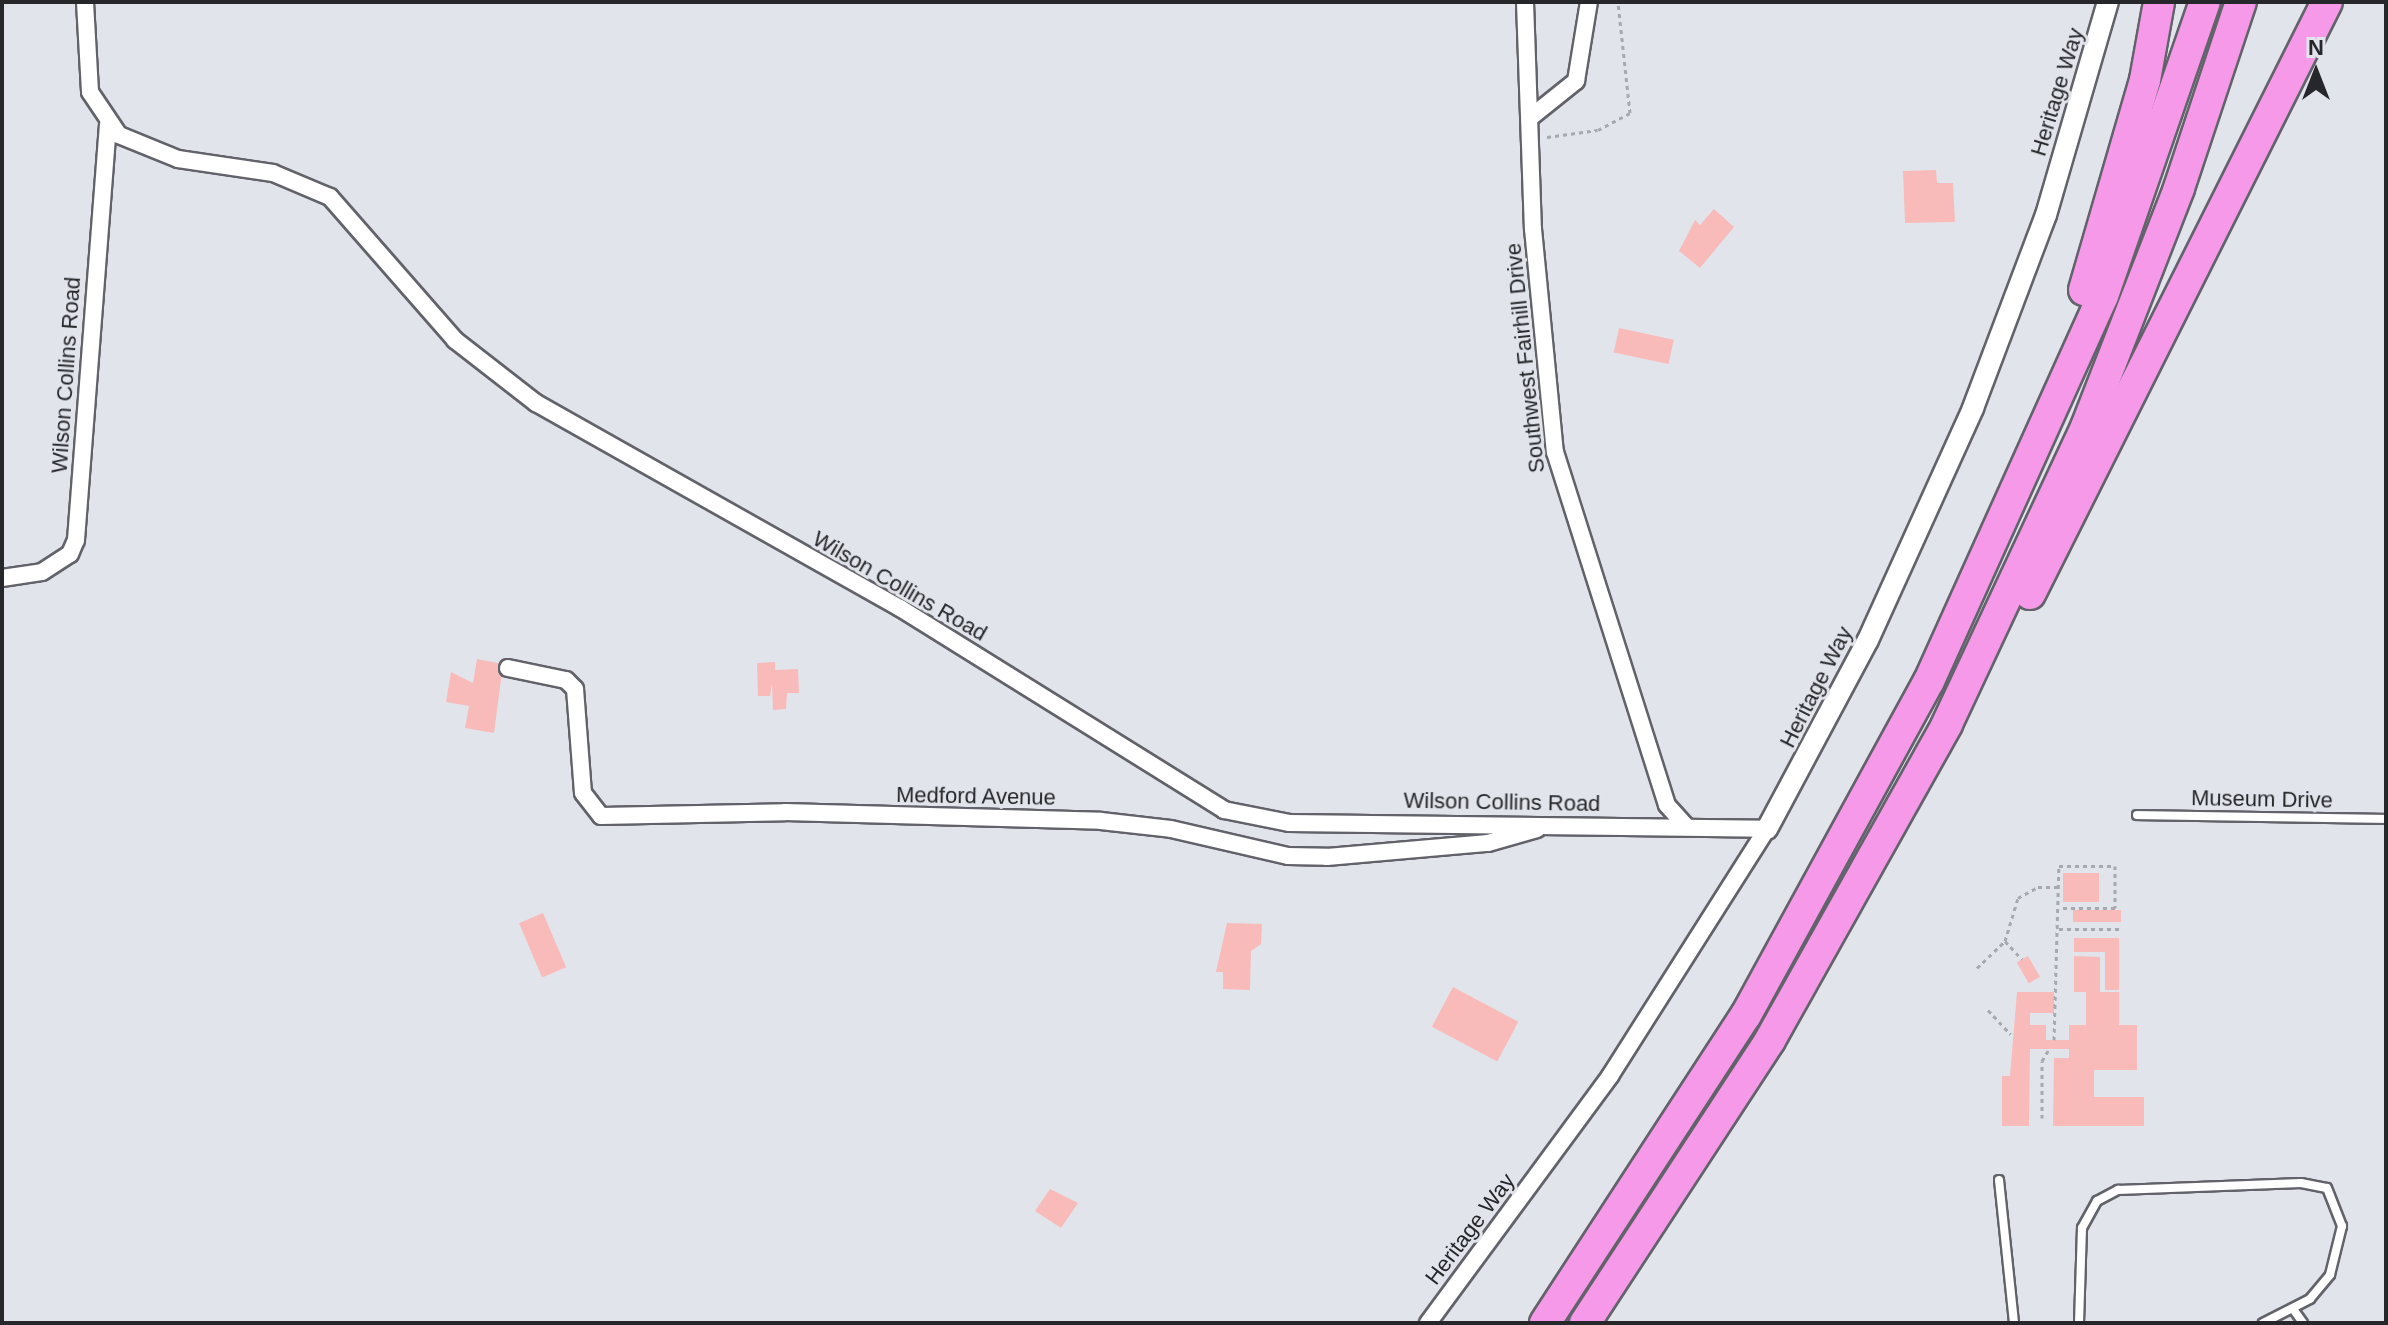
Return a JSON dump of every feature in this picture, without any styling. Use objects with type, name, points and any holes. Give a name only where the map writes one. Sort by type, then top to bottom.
[{"type":"highway","points":[[2042,428],[2145,80],[2159,2]]},
{"type":"highway","points":[[1545,1323],[1648,1172],[1830,870],[1929,681],[2103,296],[2205,2]]},
{"type":"highway","points":[[1947,724],[2086,427],[2179,188],[2241,2]]},
{"type":"highway","points":[[1585,1323],[1770,1040],[1947,724],[2037,582],[2099,464],[2327,2]]},
{"type":"street","name":"Wilson Collins Road","points":[[85,2],[90,92],[108,124],[147,150],[273,173],[330,197],[455,340],[536,403],[900,608],[1224,810],[1289,823],[1767,829]]},
{"type":"street","name":"Southwest Fairhill Drive","points":[[1525,2],[1541,334],[1562,487],[1667,805],[1687,827]]},
{"type":"street","points":[[1531,117],[1557,103],[1576,81],[1589,2]]},
{"type":"street","name":"Heritage Way","points":[[1428,1323],[1610,1076],[1767,829],[1868,640],[1973,408],[2046,215],[2108,2]]},
{"type":"street","name":"Wilson Collins Road","points":[[2,578],[42,572],[70,554],[76,540],[108,124]]},
{"type":"street","name":"Medford Avenue","points":[[508,668],[566,680],[575,689],[583,793],[601,816],[785,812],[1101,821],[1171,829],[1276,854],[1327,857],[1488,843],[1550,824]]},
{"type":"lane","name":"Museum Drive","points":[[2137,815],[2386,819]]},
{"type":"lane","points":[[1999,1180],[2014,1323]]},
{"type":"lane","points":[[2079,1323],[2082,1228],[2097,1201],[2118,1190],[2301,1183],[2327,1188],[2342,1226],[2340,1251],[2330,1275],[2293,1309],[2263,1323]]},
{"type":"lane","points":[[2293,1309],[2303,1323]]},
{"type":"path","points":[[1531,139],[1598,130],[1630,113],[1618,2]]},
{"type":"path","points":[[2054,1040],[2059,866],[2115,866],[2115,908],[2059,908]]},
{"type":"path","points":[[1977,968],[2005,941],[2018,898],[2038,887],[2059,887]]},
{"type":"path","points":[[2059,929],[2120,929]]},
{"type":"path","points":[[2005,941],[2022,959]]},
{"type":"path","points":[[1988,1010],[2010,1034]]},
{"type":"path","points":[[2042,1118],[2042,1061],[2049,1049]]},
{"type":"building","points":[[1936,170],[1937,183],[1953,183],[1955,222],[1905,223],[1903,171]]},
{"type":"building","points":[[1714,209],[1734,227],[1700,268],[1679,251],[1695,220],[1700,225]]},
{"type":"building","points":[[1619,328],[1674,340],[1669,364],[1614,352]]},
{"type":"building","points":[[477,659],[503,664],[494,733],[465,728],[469,706],[446,702],[451,672],[473,683]]},
{"type":"building","points":[[775,662],[775,670],[798,669],[799,693],[787,693],[786,709],[773,710],[772,683],[770,696],[758,696],[757,663]]},
{"type":"building","points":[[2063,873],[2099,873],[2099,902],[2063,902]]},
{"type":"building","points":[[2073,910],[2121,910],[2121,922],[2073,922]]},
{"type":"building","points":[[543,913],[566,967],[542,977],[519,923]]},
{"type":"building","points":[[1227,923],[1262,924],[1261,944],[1251,951],[1250,990],[1223,989],[1223,972],[1216,972]]},
{"type":"building","points":[[2074,938],[2119,938],[2119,990],[2105,990],[2105,952],[2074,952]]},
{"type":"building","points":[[2028,956],[2040,977],[2029,983],[2017,962]]},
{"type":"building","points":[[2074,956],[2100,957],[2100,992],[2119,992],[2119,1025],[2137,1025],[2137,1070],[2094,1070],[2094,1097],[2144,1097],[2144,1126],[2053,1126],[2054,1058],[2069,1058],[2069,1049],[2030,1049],[2029,1126],[2002,1126],[2002,1076],[2010,1076],[2017,992],[2054,992],[2054,1013],[2030,1013],[2030,1025],[2046,1025],[2046,1040],[2069,1040],[2069,1025],[2086,1025],[2086,992],[2074,992]]},
{"type":"building","points":[[1453,987],[1518,1022],[1497,1061],[1432,1027]]},
{"type":"building","points":[[1050,1189],[1078,1203],[1061,1228],[1035,1211]]}]
